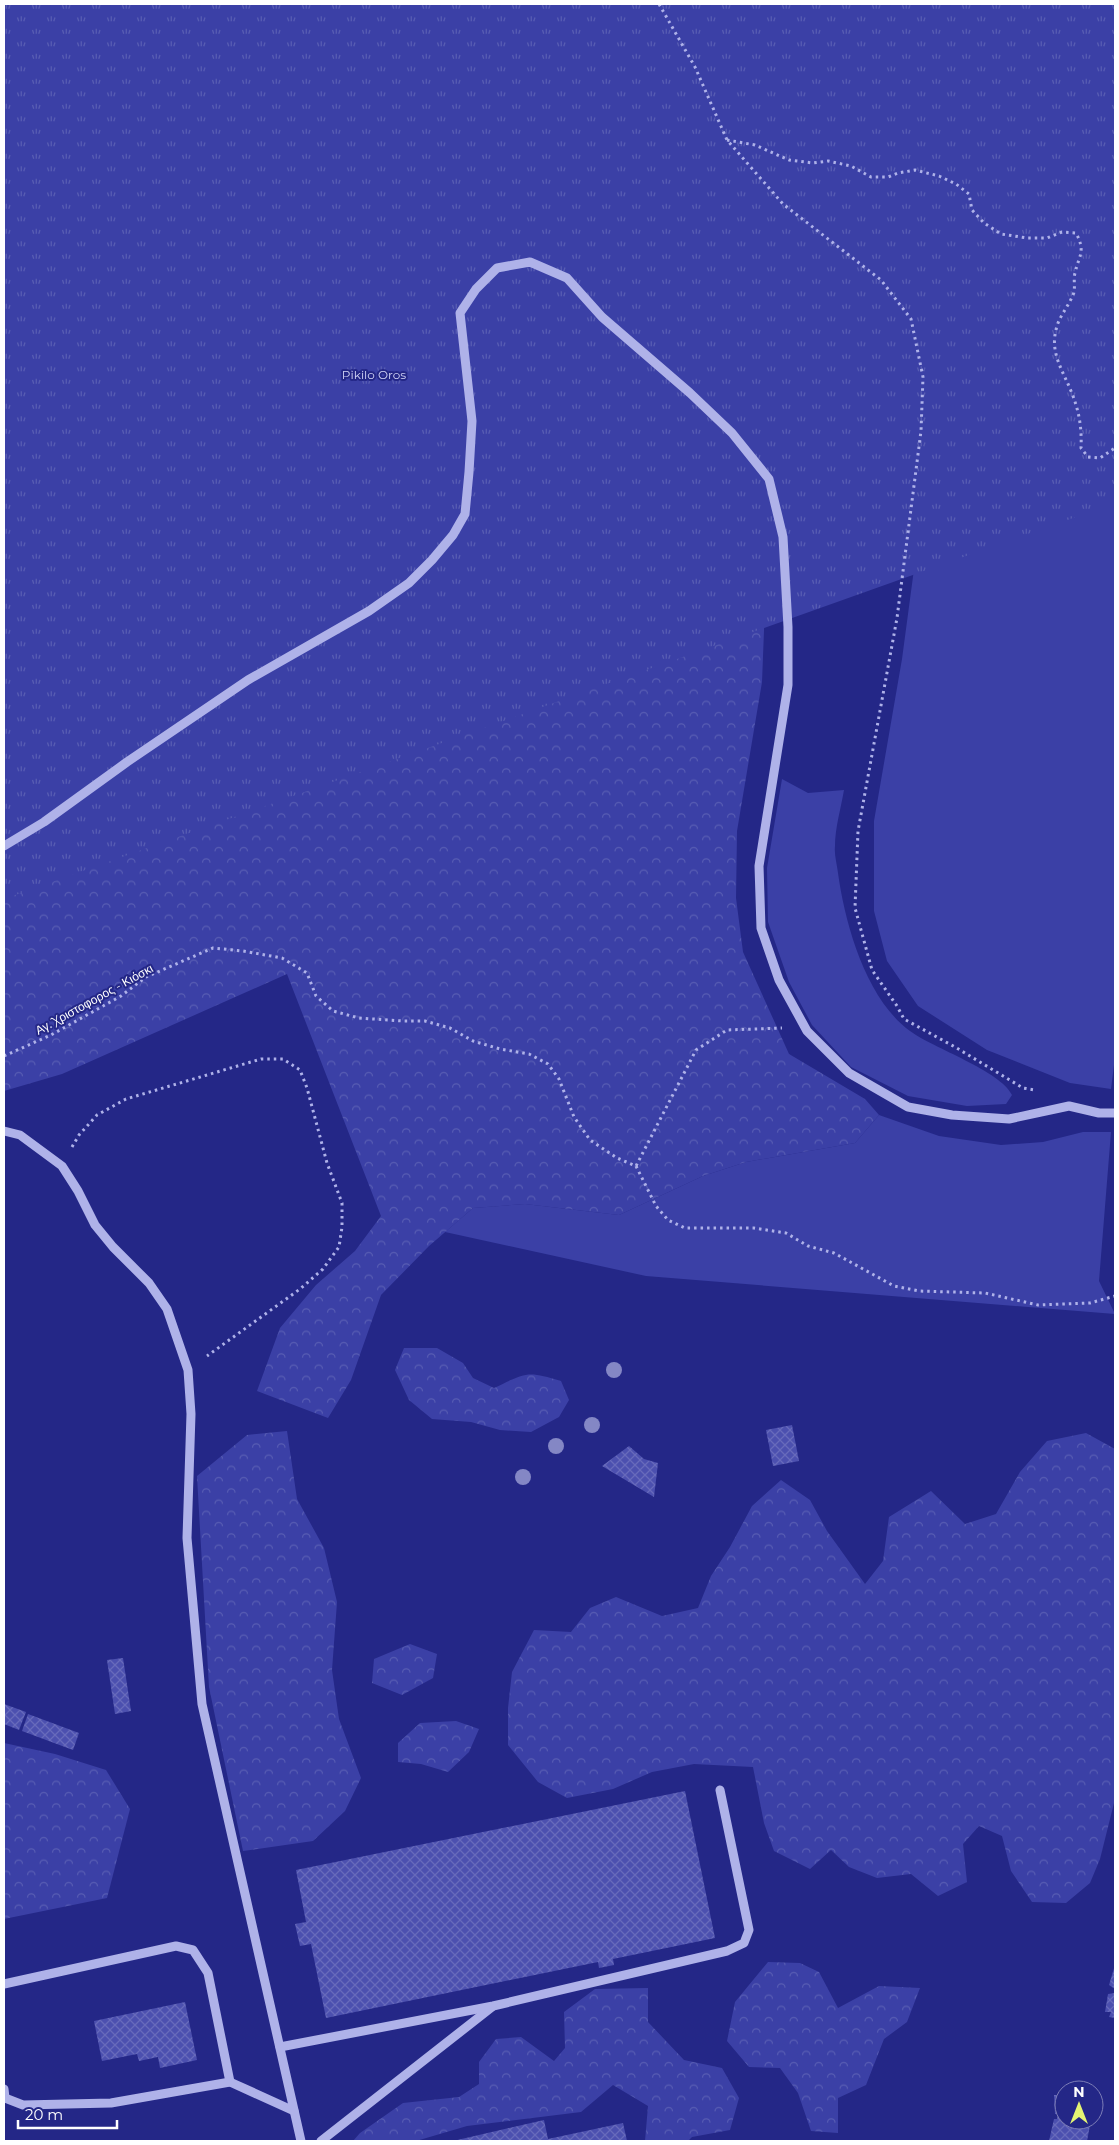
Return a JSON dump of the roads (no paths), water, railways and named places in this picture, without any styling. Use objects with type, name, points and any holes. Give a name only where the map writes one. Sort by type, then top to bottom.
[{"type":"street","points":[[4,846],[44,822],[127,762],[248,680],[369,612],[409,584],[432,560],[453,535],[465,514],[470,472],[472,421],[460,313],[476,289],[497,268],[530,262],[567,278],[602,317],[732,433],[770,479],[783,537],[788,627],[788,685],[759,866],[761,928],[780,980],[807,1031],[849,1073],[908,1107],[952,1114],[1009,1119],[1069,1106],[1099,1114],[1115,1114]]},
{"type":"street","points":[[4,1131],[20,1135],[62,1166],[78,1191],[95,1225],[113,1247],[149,1283],[167,1308],[188,1370],[191,1414],[187,1538],[202,1704],[301,2141]]},
{"type":"street","points":[[280,2047],[493,2006],[727,1951],[744,1943],[749,1930],[720,1790]]},
{"type":"street","points":[[4,1984],[176,1946],[193,1950],[208,1973],[230,2082]]},
{"type":"street","points":[[321,2141],[493,2006]]},
{"type":"street","points":[[4,2090],[5,2098],[23,2105],[102,2103],[230,2082],[294,2111]]},
{"type":"park label","name":"Pikilo Oros","points":[[374,374]]}]
